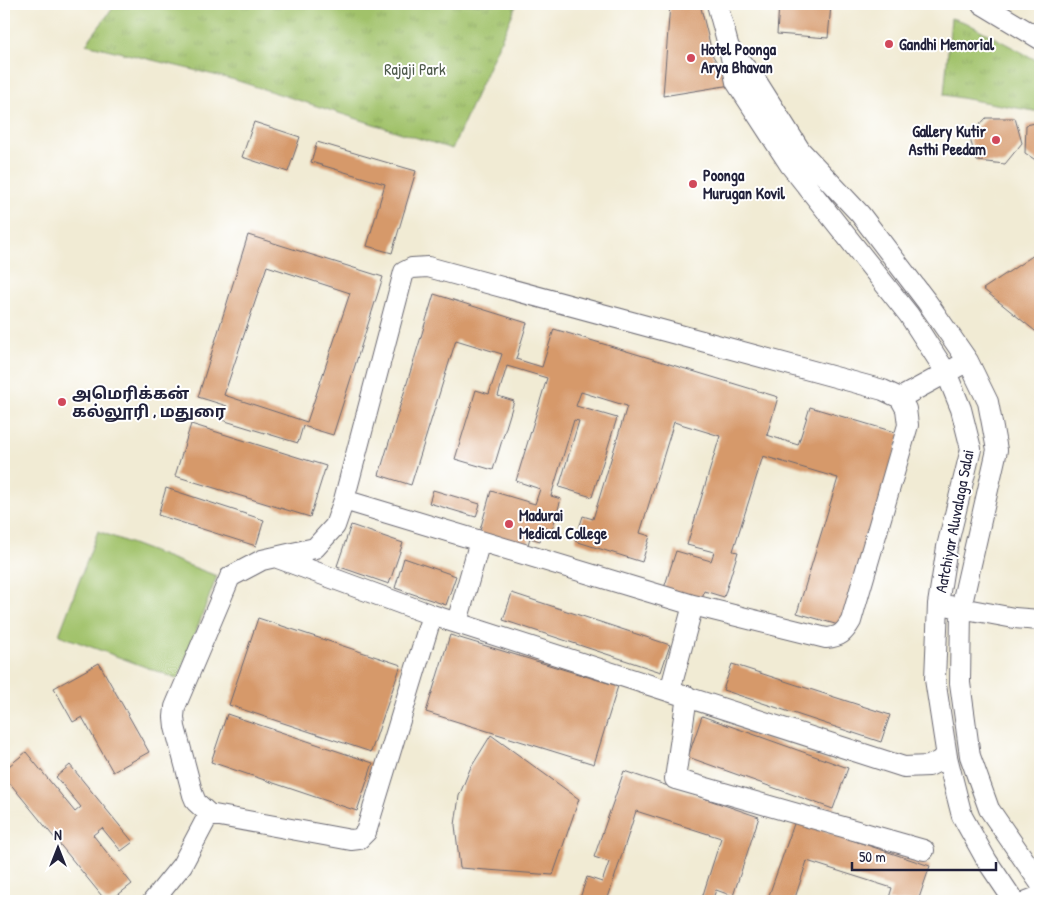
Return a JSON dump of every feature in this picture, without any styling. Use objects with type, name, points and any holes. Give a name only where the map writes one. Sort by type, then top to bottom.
[{"type":"street","name":"Aatchiyar Aluvalaga Salai","points":[[717,4],[736,82],[790,165],[909,316],[946,372],[961,409],[971,449],[947,547],[938,604],[935,679],[947,757],[962,816],[987,861],[1014,901]]},
{"type":"street","points":[[982,4],[1040,39]]},
{"type":"street","name":"Aatchiyar Aluvalaga Salai","points":[[729,48],[757,82],[800,150],[860,214],[927,302],[968,361],[988,402],[997,450],[961,608],[960,683],[970,756],[989,809],[1040,883]]},
{"type":"street","points":[[344,500],[692,605],[826,638],[836,637],[844,633],[851,621],[908,425],[906,409],[900,398],[883,390],[428,267],[412,268],[404,272],[344,500],[335,526],[316,548],[262,560],[230,577],[175,706],[175,727],[196,802],[209,814],[342,838],[359,839],[366,832],[432,615]]},
{"type":"street","points":[[900,398],[968,361]]},
{"type":"street","points":[[457,622],[480,541]]},
{"type":"street","points":[[276,557],[432,615],[904,767],[929,766],[947,757]]},
{"type":"street","points":[[938,604],[1014,618],[1040,620]]},
{"type":"street","points":[[692,605],[678,694],[675,779],[924,850]]},
{"type":"street","points":[[152,901],[182,865],[209,814]]},
{"type":"street","points":[[1027,901],[1040,896]]},
{"type":"green space","name":"Rajaji Park","points":[[116,4],[517,4],[452,149],[235,80],[86,44]]},
{"type":"green space","points":[[951,18],[967,23],[1040,62],[1040,112],[944,95]]},
{"type":"green space","points":[[98,531],[217,576],[178,679],[59,635]]},
{"type":"building","points":[[670,4],[700,4],[713,56],[731,85],[663,96]]},
{"type":"building","points":[[779,4],[831,5],[828,38],[777,34]]},
{"type":"building","name":"Gallery Kutir Asthi Peedam","points":[[986,118],[1015,118],[1022,143],[1005,164],[977,161],[969,136]]},
{"type":"building","points":[[254,122],[300,137],[288,172],[242,157]]},
{"type":"building","points":[[1040,122],[1040,163],[1025,153],[1026,125]]},
{"type":"building","points":[[317,142],[416,171],[392,253],[367,246],[385,184],[311,162]]},
{"type":"building","points":[[248,235],[383,277],[333,435],[303,426],[298,443],[222,420],[227,406],[198,397]],"holes":[[[267,266],[350,293],[307,422],[224,395]]]},
{"type":"building","points":[[1040,251],[1040,335],[983,289]]},
{"type":"building","points":[[434,294],[527,323],[516,359],[542,367],[554,329],[778,397],[767,435],[798,445],[810,407],[901,434],[842,626],[797,613],[838,478],[763,456],[733,551],[738,552],[724,597],[704,591],[702,599],[664,588],[676,551],[711,561],[714,552],[687,545],[720,436],[674,422],[640,533],[650,536],[642,562],[575,541],[583,516],[593,519],[627,406],[581,392],[576,406],[617,418],[592,497],[559,487],[579,421],[574,420],[551,496],[561,499],[552,530],[544,527],[540,541],[530,538],[526,551],[478,537],[491,491],[535,504],[540,489],[516,481],[547,378],[507,366],[498,396],[514,401],[493,470],[455,459],[476,390],[489,394],[502,354],[456,340],[411,485],[379,475]]},
{"type":"building","points":[[191,424],[326,466],[310,517],[175,476]]},
{"type":"building","points":[[166,488],[264,520],[256,546],[158,515]]},
{"type":"building","points":[[433,490],[480,504],[476,517],[429,503]]},
{"type":"building","points":[[351,525],[403,543],[389,584],[337,566]]},
{"type":"building","points":[[404,558],[456,576],[446,605],[395,588]]},
{"type":"building","points":[[512,593],[670,645],[661,672],[503,620]]},
{"type":"building","points":[[258,618],[401,665],[371,752],[229,705]]},
{"type":"building","points":[[450,635],[618,686],[594,764],[426,712]]},
{"type":"building","points":[[99,663],[149,752],[113,772],[82,717],[73,722],[54,688]]},
{"type":"building","points":[[732,664],[890,715],[881,742],[723,690]]},
{"type":"building","points":[[227,714],[373,763],[357,811],[211,762]]},
{"type":"building","points":[[702,716],[848,768],[833,809],[688,757]]},
{"type":"building","points":[[491,735],[579,799],[553,875],[460,868],[455,825],[459,796],[470,769]]},
{"type":"building","points":[[26,752],[75,812],[81,807],[56,777],[70,765],[133,842],[121,851],[102,828],[93,835],[132,884],[110,901],[106,901],[4,776],[4,770]]},
{"type":"building","points":[[624,771],[759,817],[733,896],[716,890],[712,901],[701,901],[721,838],[636,811],[607,901],[579,901],[587,877],[602,882],[609,862],[594,857]]},
{"type":"building","points":[[795,821],[930,866],[918,901],[888,901],[892,888],[807,861],[794,901],[767,901]]},
{"type":"place","name":"Gandhi Memorial","points":[[889,44]]},
{"type":"place","name":"Hotel Poonga Arya Bhavan","points":[[691,58]]},
{"type":"place","name":"Gallery Kutir Asthi Peedam","points":[[996,140]]},
{"type":"place","name":"Poonga Murugan Kovil","points":[[693,184]]},
{"type":"place","name":"அமெரிக்கன் கல்லூரி , மதுரை","points":[[62,402]]},
{"type":"place","name":"Madurai Medical College","points":[[509,524]]}]
